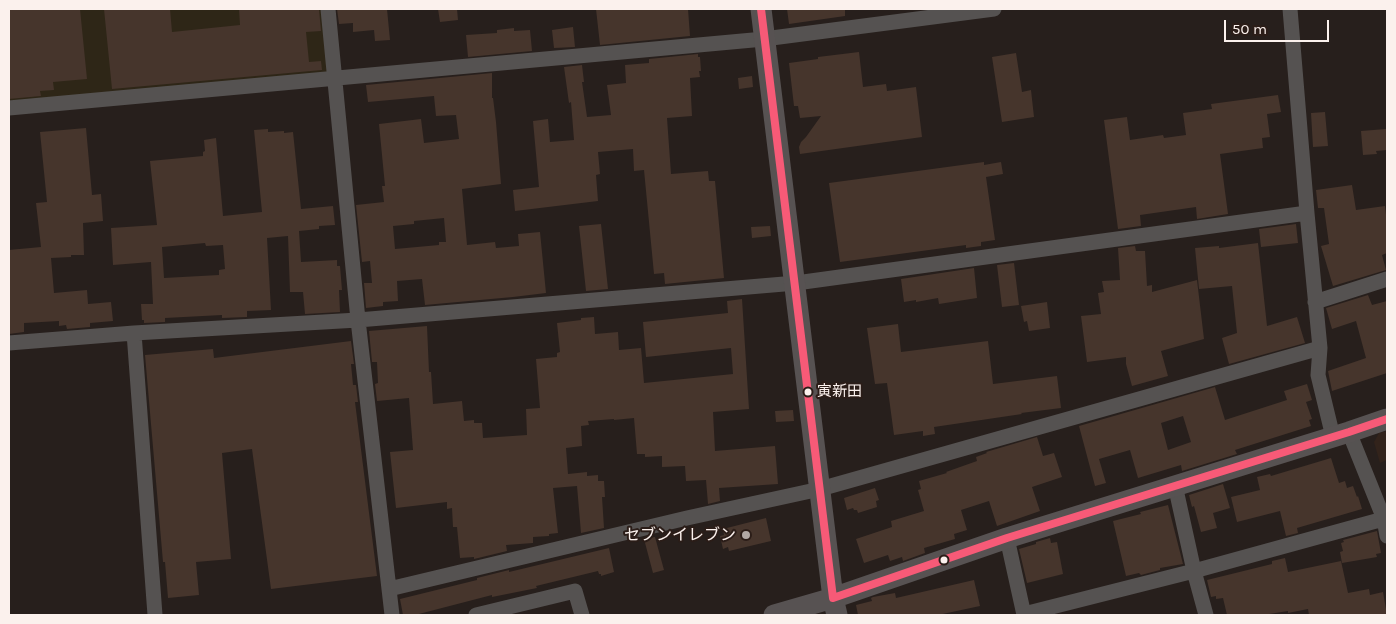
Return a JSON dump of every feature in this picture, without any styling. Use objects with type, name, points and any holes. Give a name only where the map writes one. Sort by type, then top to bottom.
[{"type":"street","points":[[328,9],[358,320],[392,615]]},
{"type":"street","points":[[761,9],[835,607]]},
{"type":"street","points":[[9,108],[764,39],[994,9]]},
{"type":"street","points":[[1290,9],[1320,348],[1318,375],[1341,435],[1386,519],[1387,536]]},
{"type":"street","points":[[9,343],[134,333],[358,320],[796,283],[1307,213]]},
{"type":"street","points":[[1315,302],[1387,279]]},
{"type":"street","points":[[134,333],[155,615]]},
{"type":"street","points":[[389,589],[687,518],[820,489],[1320,348]]},
{"type":"street","points":[[774,615],[835,607],[1007,538],[1387,420]]},
{"type":"street","points":[[1175,486],[1206,615]]},
{"type":"street","points":[[1007,538],[1024,615],[1386,519]]},
{"type":"street","points":[[476,615],[575,591],[582,615]]},
{"type":"shaded area","points":[[9,9],[321,9],[330,73],[9,106]]},
{"type":"shaded area","points":[[1387,431],[1387,460],[1380,463],[1374,442],[1379,433]]},
{"type":"building","points":[[9,9],[80,9],[87,79],[53,82],[54,90],[40,91],[41,96],[9,99]]},
{"type":"building","points":[[104,9],[170,9],[172,32],[240,25],[239,9],[319,9],[321,31],[306,32],[309,62],[321,61],[322,70],[112,89]]},
{"type":"building","points":[[337,9],[387,9],[390,40],[375,41],[374,30],[353,32],[353,23],[339,24]]},
{"type":"building","points":[[438,9],[457,9],[458,20],[440,22]]},
{"type":"building","points":[[596,9],[688,9],[690,36],[600,45]]},
{"type":"building","points":[[787,9],[845,9],[845,16],[789,24]]},
{"type":"building","points":[[573,27],[575,47],[554,48],[552,30]]},
{"type":"building","points":[[514,28],[514,31],[530,30],[532,51],[468,57],[466,35],[497,33],[497,30]]},
{"type":"building","points":[[859,52],[863,87],[886,84],[887,91],[916,87],[922,137],[800,154],[799,147],[801,142],[821,116],[800,118],[798,106],[794,106],[789,63]]},
{"type":"building","points":[[1016,53],[1022,92],[1031,90],[1034,117],[1002,122],[992,57]]},
{"type":"building","points":[[698,54],[698,57],[700,57],[700,77],[690,78],[692,116],[667,118],[671,174],[708,171],[709,181],[715,181],[724,278],[665,284],[664,273],[654,274],[644,170],[634,171],[633,149],[598,152],[600,174],[596,175],[598,201],[515,211],[513,190],[539,187],[533,121],[548,119],[550,142],[574,140],[571,102],[569,103],[564,67],[582,65],[584,82],[582,82],[587,117],[611,115],[607,85],[626,83],[625,65],[649,63],[649,59]]},
{"type":"building","points":[[492,73],[492,98],[501,184],[462,189],[467,245],[495,242],[496,248],[519,246],[518,234],[540,232],[546,293],[425,305],[422,279],[397,281],[398,301],[383,302],[383,306],[366,308],[364,283],[372,283],[370,261],[362,262],[356,205],[384,202],[382,186],[385,186],[379,124],[421,119],[424,143],[459,139],[456,115],[436,116],[434,96],[368,102],[366,85]],"holes":[[[444,218],[446,242],[439,242],[439,245],[395,249],[393,226],[414,224],[414,221]]]},
{"type":"building","points":[[752,76],[753,87],[739,89],[738,78]]},
{"type":"building","points":[[1278,95],[1281,112],[1267,114],[1270,137],[1262,138],[1263,148],[1220,154],[1228,214],[1197,219],[1196,207],[1140,215],[1141,226],[1118,229],[1104,120],[1127,117],[1130,140],[1163,135],[1164,138],[1186,135],[1183,113],[1212,109],[1211,104]]},
{"type":"building","points":[[1325,112],[1328,146],[1313,147],[1311,113]]},
{"type":"building","points":[[86,128],[92,195],[101,194],[103,221],[83,223],[84,255],[51,258],[54,293],[87,290],[88,304],[111,302],[113,321],[90,323],[90,327],[67,329],[66,325],[59,326],[59,321],[24,323],[24,332],[9,334],[9,250],[41,247],[36,203],[47,202],[40,132]]},
{"type":"building","points":[[268,129],[268,132],[293,132],[301,209],[333,206],[335,225],[319,226],[319,229],[299,231],[301,262],[337,260],[337,266],[340,266],[342,290],[339,290],[340,312],[305,314],[303,292],[290,292],[288,236],[267,238],[271,310],[247,311],[247,317],[222,318],[222,315],[165,318],[165,322],[144,323],[144,320],[142,320],[141,304],[153,304],[151,262],[113,265],[111,228],[157,225],[150,161],[203,156],[205,151],[204,140],[216,138],[223,216],[262,212],[254,130]],"holes":[[[205,243],[206,246],[223,245],[225,269],[219,270],[219,275],[164,278],[162,247]]]},
{"type":"building","points":[[1386,129],[1387,150],[1376,151],[1377,154],[1363,155],[1361,131]]},
{"type":"building","points":[[984,162],[984,165],[1001,162],[1003,174],[986,177],[995,240],[981,242],[981,246],[966,248],[966,245],[840,262],[829,183]]},
{"type":"building","points":[[1352,185],[1356,210],[1385,206],[1387,253],[1382,255],[1386,270],[1333,286],[1321,246],[1329,244],[1324,208],[1318,208],[1316,190]]},
{"type":"building","points":[[601,224],[608,289],[586,291],[579,226]]},
{"type":"building","points":[[1296,224],[1298,243],[1261,247],[1259,229]]},
{"type":"building","points":[[770,226],[771,236],[752,238],[751,227]]},
{"type":"building","points":[[1258,243],[1267,326],[1297,317],[1305,343],[1229,364],[1222,338],[1237,333],[1232,286],[1199,289],[1195,248],[1219,246],[1219,248]]},
{"type":"building","points":[[1135,246],[1136,251],[1145,251],[1147,286],[1152,285],[1152,292],[1197,280],[1204,339],[1161,351],[1168,376],[1132,386],[1126,357],[1087,362],[1081,316],[1101,314],[1098,293],[1104,292],[1102,281],[1120,280],[1118,248]]},
{"type":"building","points":[[1014,263],[1019,305],[1002,307],[997,265]]},
{"type":"building","points":[[974,268],[977,298],[939,304],[938,298],[904,302],[901,279]]},
{"type":"building","points":[[1368,295],[1372,305],[1387,301],[1387,373],[1332,391],[1328,371],[1366,358],[1356,321],[1332,329],[1326,308]]},
{"type":"building","points":[[742,299],[749,409],[713,412],[715,451],[775,446],[778,484],[719,488],[720,501],[708,504],[706,480],[686,481],[685,466],[662,467],[662,456],[645,457],[645,454],[637,454],[634,418],[614,419],[588,421],[589,425],[581,426],[582,446],[566,448],[568,474],[587,472],[587,476],[598,475],[598,481],[604,481],[605,497],[602,497],[604,528],[581,533],[577,486],[553,488],[558,533],[549,534],[549,536],[533,537],[533,543],[506,545],[507,551],[474,559],[474,557],[460,558],[457,527],[453,527],[452,508],[447,509],[447,502],[396,508],[390,452],[413,450],[409,398],[377,401],[375,384],[378,383],[377,362],[372,362],[369,331],[427,326],[429,372],[431,372],[433,404],[462,401],[464,421],[474,420],[474,423],[482,423],[483,438],[527,435],[526,409],[540,408],[536,359],[557,357],[557,353],[560,352],[557,323],[594,317],[595,334],[618,332],[619,350],[641,348],[644,383],[733,374],[731,348],[646,357],[643,322],[728,313],[727,301]]},
{"type":"building","points":[[1047,302],[1050,328],[1029,331],[1027,321],[1024,322],[1021,306]]},
{"type":"building","points":[[898,324],[901,352],[988,341],[993,384],[1057,376],[1061,408],[934,427],[935,434],[923,436],[923,431],[894,435],[887,383],[875,384],[867,328]]},
{"type":"building","points":[[351,341],[354,364],[351,364],[353,385],[356,385],[358,402],[355,402],[377,576],[271,589],[252,449],[222,453],[231,559],[196,562],[199,595],[168,598],[165,562],[163,562],[145,355],[213,349],[214,358]]},
{"type":"building","points":[[1307,384],[1312,400],[1306,402],[1312,419],[1309,420],[1311,426],[1235,450],[1237,454],[1182,471],[1181,465],[1138,478],[1130,450],[1099,459],[1106,483],[1095,486],[1079,426],[1215,387],[1225,420],[1287,400],[1284,391]],"holes":[[[1183,416],[1191,442],[1168,450],[1161,423]]]},
{"type":"building","points":[[793,410],[794,421],[776,422],[775,411]]},
{"type":"building","points":[[1037,437],[1043,456],[1054,453],[1062,477],[1032,487],[1040,511],[997,526],[989,501],[961,510],[967,530],[954,534],[955,539],[924,548],[925,553],[903,561],[902,557],[890,561],[888,555],[864,563],[856,539],[892,527],[891,521],[924,511],[918,490],[921,489],[919,481],[947,473],[977,461],[976,457],[986,452]]},
{"type":"building","points":[[1331,458],[1339,483],[1345,481],[1347,488],[1353,486],[1362,509],[1297,528],[1298,533],[1286,536],[1280,511],[1237,522],[1231,497],[1260,490],[1257,477],[1270,474],[1271,476]]},
{"type":"building","points":[[1223,484],[1230,508],[1213,513],[1217,528],[1201,532],[1189,495]]},
{"type":"building","points":[[875,488],[879,500],[876,501],[877,507],[858,513],[853,508],[847,510],[844,498]]},
{"type":"building","points":[[1168,505],[1183,564],[1160,568],[1160,570],[1141,575],[1139,573],[1126,576],[1113,521]]},
{"type":"building","name":"セブンイレブン","points":[[766,518],[771,541],[729,551],[728,547],[723,549],[720,536],[724,535],[723,529]]},
{"type":"building","points":[[1377,531],[1381,553],[1376,554],[1377,557],[1342,563],[1340,552],[1343,551],[1341,543],[1344,542],[1343,540]]},
{"type":"building","points":[[655,537],[664,570],[653,573],[644,539]]},
{"type":"building","points":[[1050,538],[1051,543],[1057,542],[1063,574],[1027,583],[1019,549]]},
{"type":"building","points":[[609,548],[614,572],[601,576],[598,571],[536,586],[537,588],[492,597],[492,595],[415,615],[403,615],[400,599],[509,570],[509,572]]},
{"type":"building","points":[[1285,558],[1288,572],[1341,561],[1348,593],[1369,589],[1370,595],[1383,592],[1387,615],[1309,615],[1308,609],[1263,615],[1227,615],[1223,598],[1216,599],[1216,596],[1211,597],[1207,580],[1272,564],[1272,561]]},
{"type":"building","points":[[974,580],[980,606],[938,615],[858,615],[856,605],[872,601],[871,598],[873,597],[895,593],[896,598]]},
{"type":"transit line","points":[[761,9],[833,598]]},
{"type":"transit line","points":[[833,598],[1007,538],[1387,419]]},
{"type":"place","name":"寅新田","points":[[808,392]]},
{"type":"place","name":"セブンイレブン","points":[[746,535]]}]
